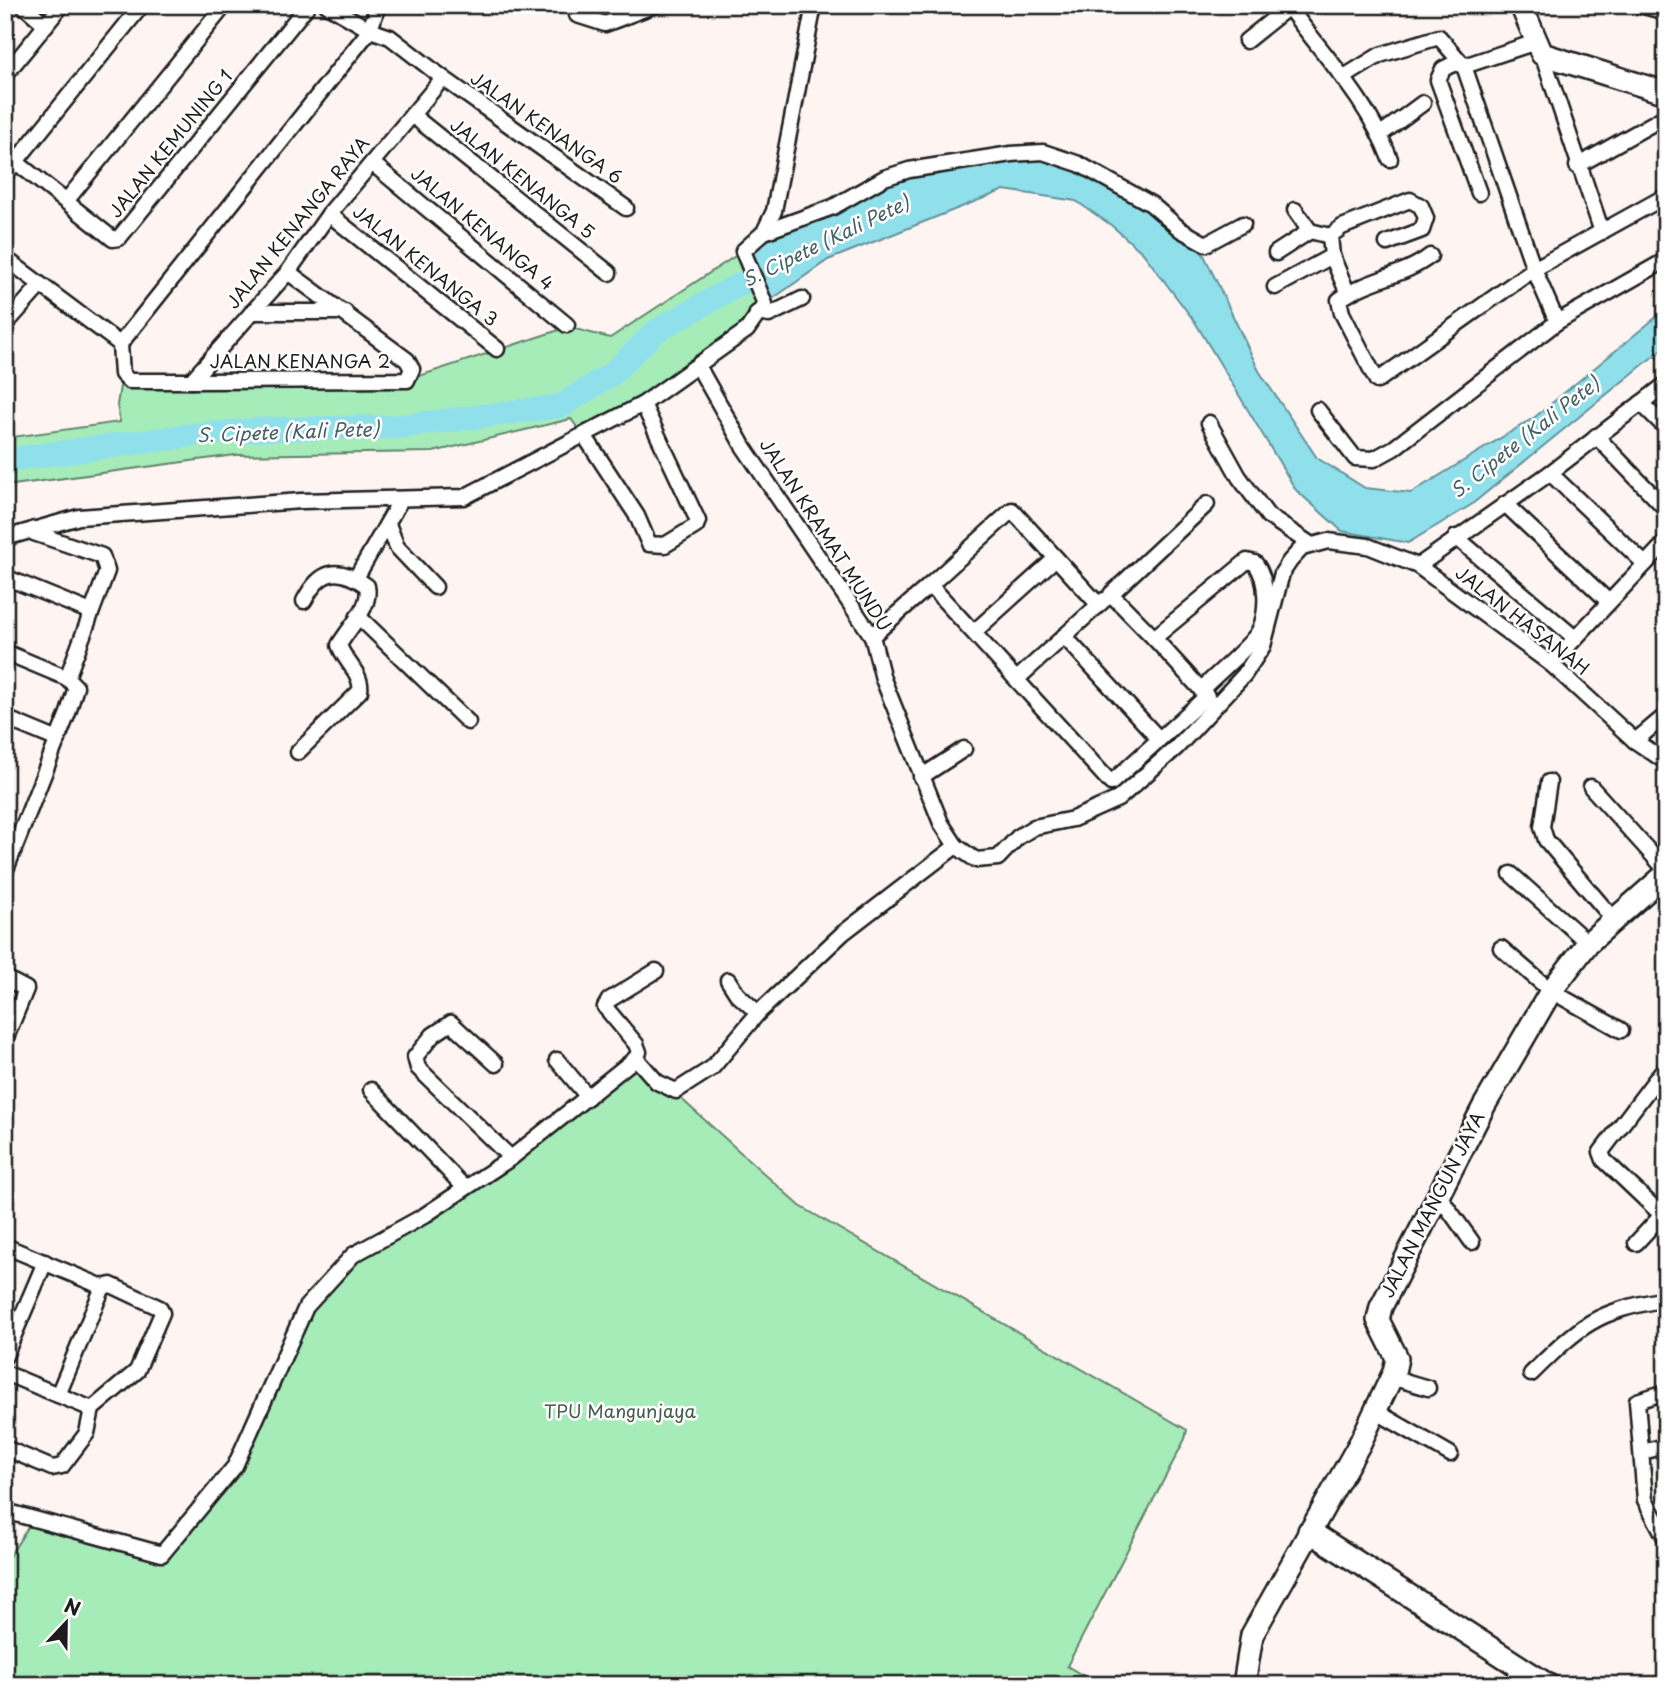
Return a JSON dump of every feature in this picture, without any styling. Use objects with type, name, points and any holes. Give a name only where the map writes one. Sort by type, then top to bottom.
[{"type":"street","points":[[23,5],[46,25]]},
{"type":"street","points":[[5,75],[62,5]]},
{"type":"street","points":[[5,175],[142,5]]},
{"type":"street","points":[[67,201],[225,5]]},
{"type":"street","name":"JALAN KEMUNING 1","points":[[16,162],[113,239],[119,238],[308,5]]},
{"type":"street","points":[[327,5],[370,30],[390,37],[443,78]]},
{"type":"street","points":[[191,381],[129,381],[122,374],[120,344],[370,30],[377,5]]},
{"type":"street","points":[[578,5],[577,15],[605,24],[655,6]]},
{"type":"street","points":[[802,299],[769,315],[761,308],[743,251],[764,232],[775,211],[814,5]]},
{"type":"street","points":[[1521,5],[1539,48],[1577,166],[1602,232]]},
{"type":"street","points":[[1640,5],[1661,9]]},
{"type":"street","points":[[1246,41],[1295,7],[1381,134],[1390,159]]},
{"type":"street","points":[[1344,77],[1380,55],[1439,37],[1464,66],[1534,268],[1557,322]]},
{"type":"street","points":[[1479,193],[1438,84],[1438,75],[1443,69],[1455,63],[1464,66],[1539,48],[1666,93]]},
{"type":"street","name":"JALAN KENANGA RAYA","points":[[191,381],[288,272],[329,214],[443,78]]},
{"type":"street","name":"JALAN KENANGA 6","points":[[443,78],[626,208]]},
{"type":"street","points":[[1381,134],[1423,103]]},
{"type":"street","name":"JALAN KENANGA 5","points":[[412,115],[608,273]]},
{"type":"street","points":[[1577,166],[1666,116]]},
{"type":"street","points":[[764,232],[813,215],[884,178],[909,170],[1011,154],[1044,152],[1079,164],[1151,204],[1181,230],[1206,244],[1243,223]]},
{"type":"street","name":"JALAN KENANGA 4","points":[[372,163],[567,325]]},
{"type":"street","points":[[1430,256],[1414,268],[1390,275],[1339,300],[1342,313],[1377,381],[1534,268],[1666,196]]},
{"type":"street","points":[[1295,210],[1310,231],[1330,236],[1354,221],[1410,200],[1420,206],[1426,218],[1422,230],[1387,243]]},
{"type":"street","name":"JALAN KENANGA 3","points":[[329,214],[497,349]]},
{"type":"street","points":[[1276,253],[1310,231]]},
{"type":"street","points":[[1330,236],[1332,256],[1348,294]]},
{"type":"street","points":[[1275,287],[1332,256]]},
{"type":"street","points":[[5,258],[120,344]]},
{"type":"street","points":[[1318,410],[1355,458],[1374,459],[1394,448],[1557,322],[1666,260]]},
{"type":"street","name":"JALAN KENANGA 2","points":[[191,381],[407,380],[412,369],[407,360],[288,272]]},
{"type":"street","points":[[5,326],[39,286]]},
{"type":"street","points":[[5,538],[79,517],[301,501],[400,501],[464,497],[643,404],[747,330],[761,308]]},
{"type":"street","points":[[252,312],[345,312]]},
{"type":"street","name":"JALAN KRAMAT MUNDU","points":[[698,366],[743,446],[872,636],[883,679],[921,777],[941,824],[956,846]]},
{"type":"street","points":[[1418,566],[1550,473],[1666,384]]},
{"type":"street","points":[[1641,403],[1666,428]]},
{"type":"street","points":[[584,435],[637,516],[649,544],[665,545],[696,526],[698,521],[643,404]]},
{"type":"street","points":[[636,1058],[657,1082],[676,1091],[712,1068],[758,1013],[843,933],[956,846],[976,859],[998,858],[1018,837],[1034,827],[1073,818],[1118,799],[1177,747],[1244,676],[1270,630],[1282,573],[1302,548],[1310,544],[1268,516],[1239,477],[1209,423]]},
{"type":"street","points":[[1596,436],[1666,509]]},
{"type":"street","points":[[1550,473],[1646,564]]},
{"type":"street","points":[[356,578],[400,501]]},
{"type":"street","points":[[1505,503],[1609,602]]},
{"type":"street","points":[[1017,679],[1208,504]]},
{"type":"street","points":[[872,636],[1012,510],[1098,604]]},
{"type":"street","points":[[388,524],[397,547],[435,587]]},
{"type":"street","points":[[5,546],[34,531],[102,555],[107,571],[68,678]]},
{"type":"street","points":[[1456,537],[1575,638]]},
{"type":"street","name":"JALAN HASANAH","points":[[1310,544],[1348,542],[1418,566],[1551,664],[1636,741],[1666,762]]},
{"type":"street","points":[[1551,664],[1666,542]]},
{"type":"street","points":[[974,632],[1056,558]]},
{"type":"street","points":[[1154,638],[1247,561],[1255,563],[1264,580],[1265,602],[1259,631],[1201,690]]},
{"type":"street","points":[[298,752],[360,691],[359,677],[342,654],[340,645],[369,593],[367,586],[356,578],[321,576],[304,601]]},
{"type":"street","points":[[5,577],[91,612]]},
{"type":"street","points":[[930,585],[1111,783],[1207,695],[1111,594]]},
{"type":"street","points":[[358,617],[468,722]]},
{"type":"street","points":[[1064,636],[1159,739]]},
{"type":"street","points":[[5,652],[68,678],[76,687],[58,740],[5,872]]},
{"type":"street","points":[[1636,741],[1666,715]]},
{"type":"street","points":[[5,718],[58,740]]},
{"type":"street","points":[[921,777],[964,749]]},
{"type":"street","points":[[1549,782],[1542,827],[1546,840],[1614,920]]},
{"type":"street","points":[[1591,787],[1666,872]]},
{"type":"street","name":"JALAN MANGUN JAYA","points":[[1244,1685],[1252,1635],[1391,1377],[1397,1358],[1380,1326],[1381,1307],[1437,1193],[1551,991],[1588,943],[1666,872]]},
{"type":"street","points":[[1511,874],[1588,943]]},
{"type":"street","points":[[1501,948],[1551,991],[1621,1030]]},
{"type":"street","points":[[5,1511],[162,1554],[235,1466],[306,1307],[353,1255],[422,1217],[511,1158],[636,1058],[639,1052],[636,1044],[605,1007],[609,1000],[656,971]]},
{"type":"street","points":[[5,978],[26,989],[5,1040]]},
{"type":"street","points":[[728,980],[737,994],[758,1013]]},
{"type":"street","points":[[496,1064],[451,1023],[433,1035],[415,1057],[418,1068],[511,1158]]},
{"type":"street","points":[[558,1060],[588,1097]]},
{"type":"street","points":[[1636,1243],[1664,1217],[1604,1160],[1601,1152],[1666,1066]]},
{"type":"street","points":[[370,1090],[465,1188]]},
{"type":"street","points":[[1437,1193],[1472,1241]]},
{"type":"street","points":[[5,1246],[103,1287],[111,1285],[160,1308],[162,1313],[137,1371],[92,1409],[87,1433],[62,1466],[52,1468],[5,1448]]},
{"type":"street","points":[[5,1356],[45,1262]]},
{"type":"street","points":[[58,1395],[103,1287]]},
{"type":"street","points":[[1531,1374],[1584,1324],[1603,1314],[1666,1299]]},
{"type":"street","points":[[5,1373],[92,1409]]},
{"type":"street","points":[[1391,1377],[1428,1388]]},
{"type":"street","points":[[1666,1392],[1637,1399],[1645,1500],[1662,1525],[1666,1539]]},
{"type":"street","points":[[1375,1411],[1450,1454]]},
{"type":"street","points":[[1642,1452],[1666,1446]]},
{"type":"street","points":[[1309,1531],[1516,1676],[1548,1685]]},
{"type":"green space","points":[[743,251],[765,304],[753,321],[586,439],[571,419],[433,452],[235,455],[5,486],[5,438],[120,422],[117,405],[122,374],[407,380],[568,327],[610,338]]},
{"type":"green space","name":"TPU Mangunjaya","points":[[636,1058],[800,1206],[1187,1430],[1185,1439],[1067,1666],[1099,1685],[5,1685],[5,1563],[34,1518],[166,1551],[235,1466],[288,1343],[353,1255],[422,1217]]},
{"type":"water","points":[[1011,154],[1079,164],[1181,230],[1204,255],[1259,371],[1317,458],[1365,488],[1411,493],[1535,417],[1666,309],[1666,346],[1471,505],[1408,543],[1342,531],[1296,490],[1195,322],[1143,253],[1111,225],[1076,201],[1004,190],[828,260],[765,304],[743,251],[764,232],[884,178]]},
{"type":"waterway","name":"S. Cipete (Kali Pete)","points":[[5,460],[194,435],[269,429],[396,427],[561,406],[613,373],[656,331],[736,286],[778,269]]}]
